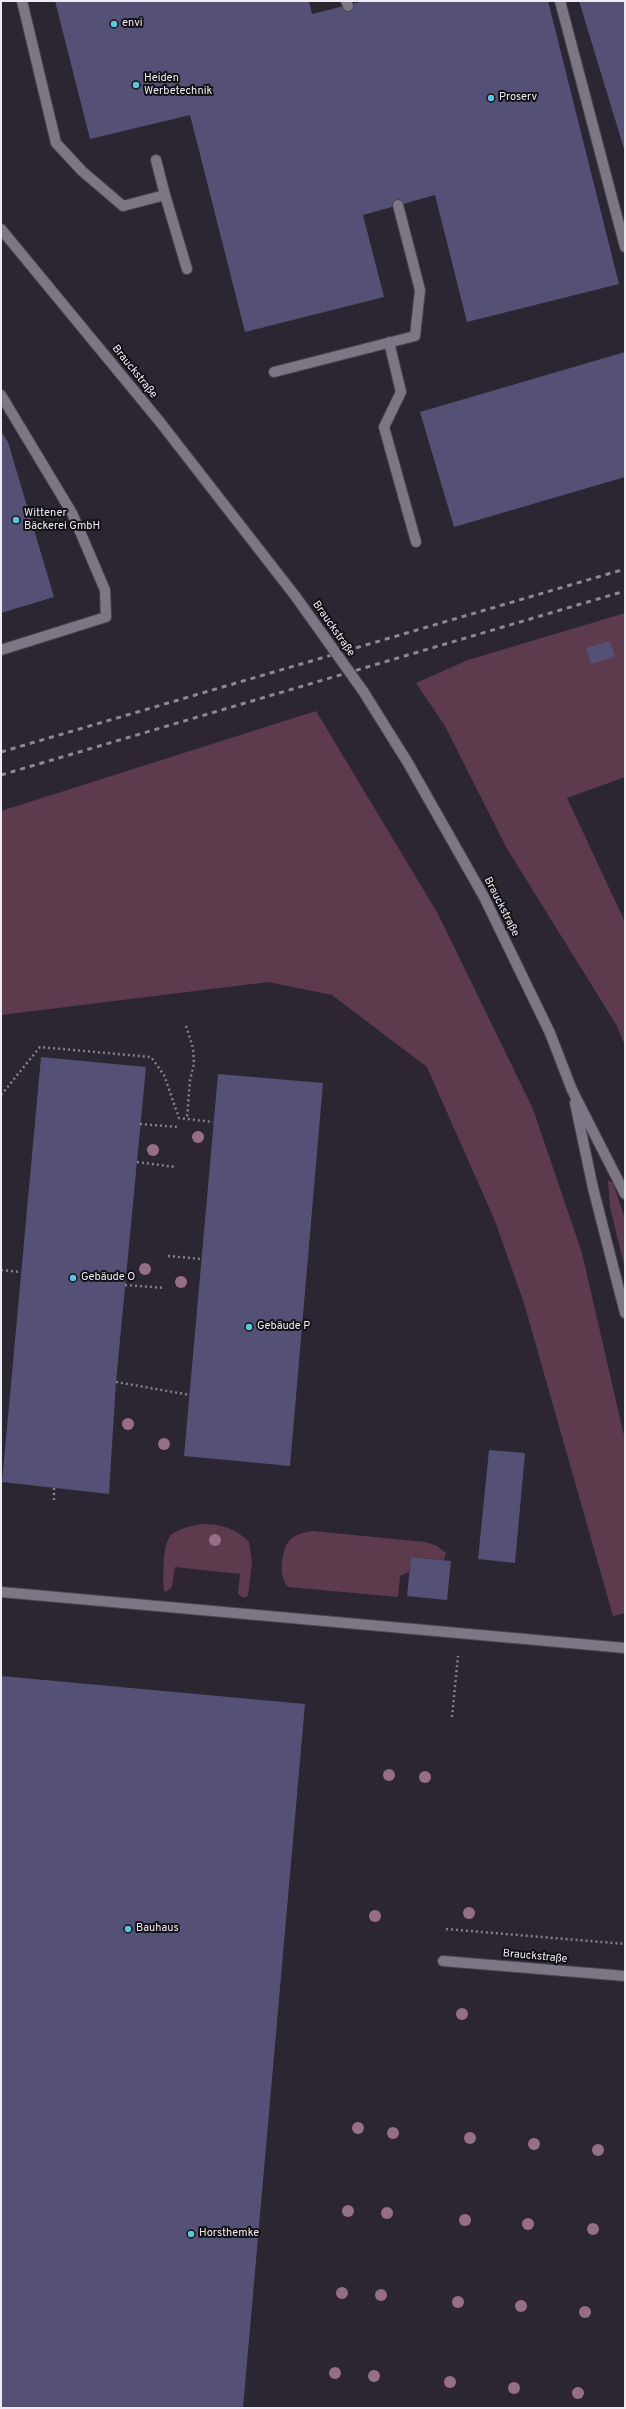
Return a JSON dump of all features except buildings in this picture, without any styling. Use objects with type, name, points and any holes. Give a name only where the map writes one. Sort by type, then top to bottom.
[{"type":"street","points":[[22,1],[56,143],[82,171],[123,206],[165,194]]},
{"type":"street","points":[[560,1],[625,247]]},
{"type":"street","points":[[156,160],[187,270]]},
{"type":"street","points":[[274,372],[415,336],[420,290],[398,205]]},
{"type":"street","name":"Brauckstraße","points":[[1,229],[160,422],[296,597],[363,691],[408,763],[484,897],[550,1033],[572,1090],[625,1194]]},
{"type":"street","points":[[389,342],[401,392],[384,427],[416,542]]},
{"type":"street","points":[[1,395],[72,513],[105,590],[106,617],[1,650]]},
{"type":"street","name":"Brauckstraße","points":[[572,1090],[593,1188],[625,1313]]},
{"type":"street","points":[[1,1592],[625,1648]]},
{"type":"street","name":"Brauckstraße","points":[[443,1961],[625,1976]]},
{"type":"path","points":[[186,1026],[193,1048],[194,1064],[190,1080],[187,1118]]},
{"type":"path","points":[[1,1095],[40,1047],[132,1054],[151,1057],[164,1076],[179,1118],[214,1122]]},
{"type":"path","points":[[140,1124],[178,1127]]},
{"type":"path","points":[[137,1162],[175,1167]]},
{"type":"path","points":[[168,1256],[202,1259]]},
{"type":"path","points":[[1,1270],[21,1272]]},
{"type":"path","points":[[125,1285],[165,1288]]},
{"type":"path","points":[[116,1382],[190,1395]]},
{"type":"path","points":[[54,1488],[54,1500]]},
{"type":"path","points":[[452,1717],[458,1652]]},
{"type":"path","points":[[446,1929],[625,1944]]},
{"type":"shaded area","points":[[625,613],[625,777],[567,798],[625,922],[625,1046],[617,1026],[506,847],[445,726],[416,683],[468,660]]},
{"type":"shaded area","points":[[316,711],[438,914],[533,1109],[582,1253],[625,1440],[625,1613],[613,1616],[524,1303],[495,1221],[427,1067],[332,995],[268,982],[1,1015],[1,811]]},
{"type":"shaded area","points":[[608,1180],[613,1183],[625,1219],[625,1269],[610,1207]]},
{"type":"shaded area","points":[[202,1524],[221,1526],[233,1530],[249,1542],[252,1562],[248,1596],[244,1598],[238,1594],[240,1574],[175,1567],[172,1587],[166,1592],[164,1590],[164,1560],[166,1544],[169,1538],[172,1534],[179,1530]]},
{"type":"shaded area","points":[[312,1531],[425,1542],[437,1546],[446,1553],[444,1560],[411,1557],[409,1572],[400,1576],[398,1597],[288,1587],[284,1581],[282,1572],[283,1555],[287,1544],[294,1537]]},
{"type":"railway","points":[[1,752],[625,569]]},
{"type":"railway","points":[[1,775],[625,591]]},
{"type":"place","name":"envi","points":[[114,24]]},
{"type":"place","name":"Heiden Werbetechnik","points":[[136,85]]},
{"type":"place","name":"Proserv","points":[[491,98]]},
{"type":"place","name":"Wittener Bäckerei GmbH","points":[[16,520]]},
{"type":"place","name":"Gebäude O","points":[[73,1278]]},
{"type":"place","name":"Gebäude P","points":[[249,1327]]},
{"type":"place","name":"Bauhaus","points":[[128,1929]]},
{"type":"place","name":"Horsthemke","points":[[191,2234]]}]
